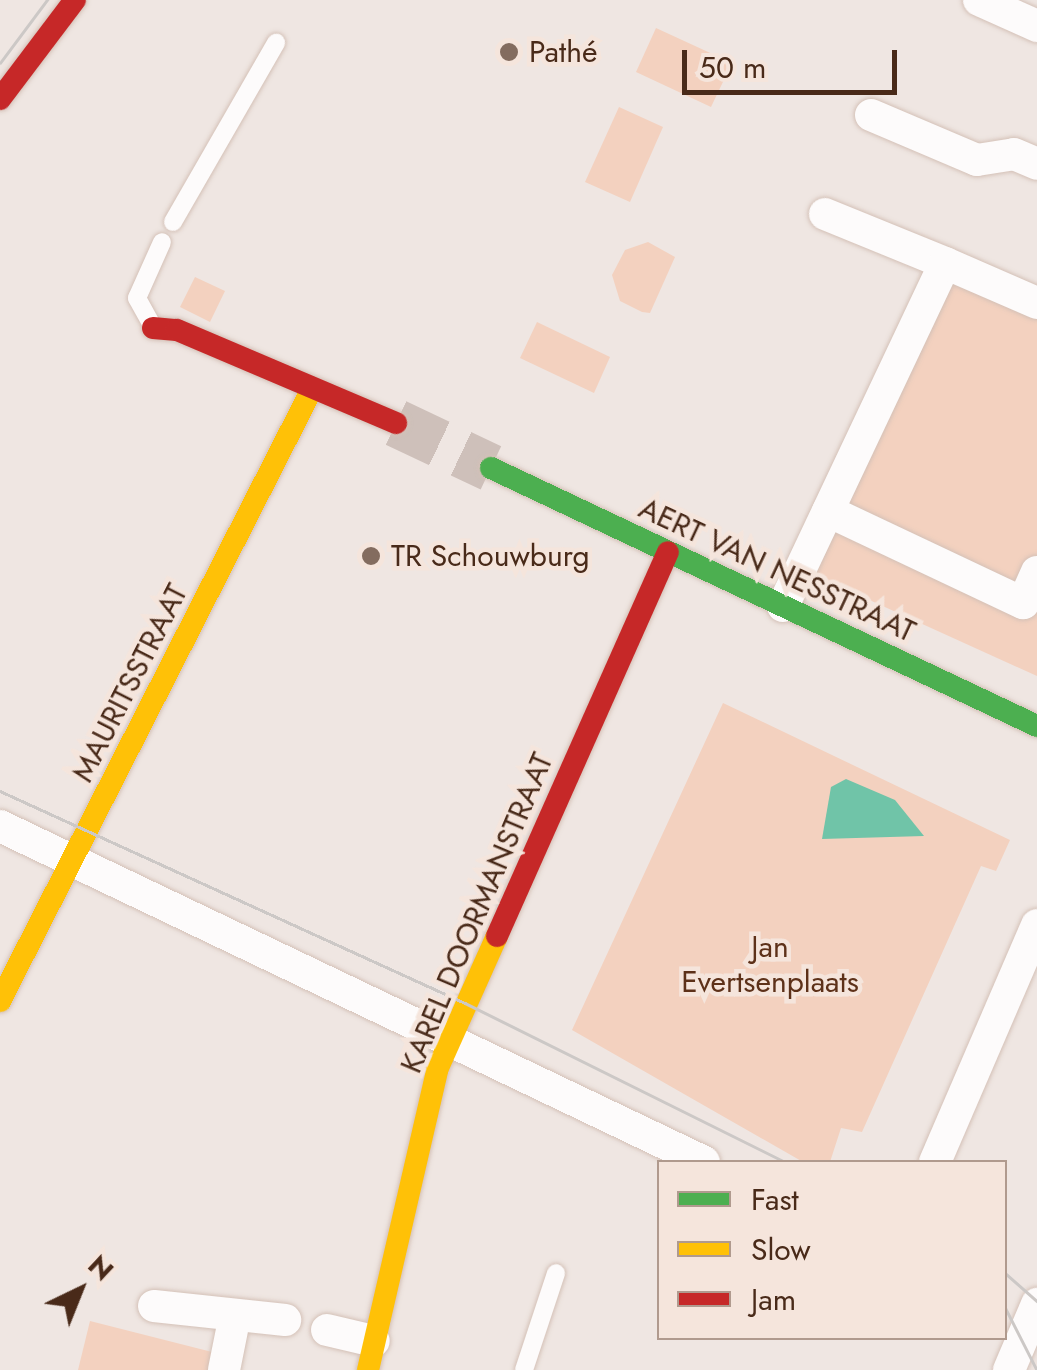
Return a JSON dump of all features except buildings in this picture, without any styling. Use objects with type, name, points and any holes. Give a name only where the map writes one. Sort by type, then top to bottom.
[{"type":"street","points":[[0,98],[74,0]]},
{"type":"street","points":[[978,0],[1037,26]]},
{"type":"street","points":[[871,115],[977,160],[1026,159]]},
{"type":"street","points":[[824,214],[1037,304]]},
{"type":"street","points":[[784,606],[944,262]]},
{"type":"street","points":[[153,328],[177,330],[310,391],[396,423]]},
{"type":"street","name":"MAURITSSTRAAT","points":[[0,1001],[310,391]]},
{"type":"street","name":"AERT VAN NESSTRAAT","points":[[491,468],[1037,726]]},
{"type":"street","points":[[828,512],[1023,603],[1037,572]]},
{"type":"street","name":"KAREL DOORMANSTRAAT","points":[[371,1356],[437,1070],[668,552]]},
{"type":"street","points":[[0,826],[451,1036],[700,1160]]},
{"type":"street","points":[[936,1160],[1037,924]]},
{"type":"street","points":[[1014,1355],[1037,1304]]},
{"type":"street","points":[[154,1306],[285,1320]]},
{"type":"street","points":[[224,1370],[234,1314]]},
{"type":"street","points":[[327,1330],[371,1356]]},
{"type":"lane","points":[[173,222],[276,42]]},
{"type":"lane","points":[[153,328],[137,298],[162,242]]},
{"type":"lane","points":[[524,1370],[556,1273]]},
{"type":"green space","points":[[656,28],[732,63],[711,107],[636,72]]},
{"type":"green space","points":[[619,107],[663,127],[630,202],[585,182]]},
{"type":"green space","points":[[648,242],[675,257],[650,313],[620,301],[612,275],[625,250]]},
{"type":"green space","points":[[940,257],[1037,298],[1037,676],[799,568]]},
{"type":"green space","points":[[195,277],[225,291],[210,322],[180,307]]},
{"type":"green space","points":[[537,322],[610,357],[594,393],[520,358]]},
{"type":"green space","name":"Jan Evertsenplaats","points":[[723,703],[1010,840],[996,871],[981,866],[862,1132],[841,1128],[831,1160],[800,1160],[572,1030]]},
{"type":"green space","points":[[90,1321],[216,1353],[211,1370],[78,1370]]},
{"type":"shaded area","points":[[846,779],[895,800],[924,836],[822,839],[831,787]]},
{"type":"tunnel","points":[[396,423],[491,468]]},
{"type":"tram line","points":[[0,63],[47,0]]},
{"type":"tram line","points":[[0,791],[465,1003],[781,1160]]},
{"type":"tram line","points":[[1007,1275],[1037,1301]]},
{"type":"tram line","points":[[1007,1311],[1037,1370]]},
{"type":"traffic: fast","points":[[491,468],[1037,726]]},
{"type":"traffic: slow","points":[[0,1001],[311,391]]},
{"type":"traffic: slow","points":[[368,1370],[437,1070],[497,936]]},
{"type":"traffic: jam","points":[[0,99],[75,0]]},
{"type":"traffic: jam","points":[[153,328],[177,330],[396,423]]},
{"type":"traffic: jam","points":[[497,936],[668,552]]},
{"type":"place","name":"Pathé","points":[[509,52]]},
{"type":"place","name":"TR Schouwburg","points":[[371,556]]}]
